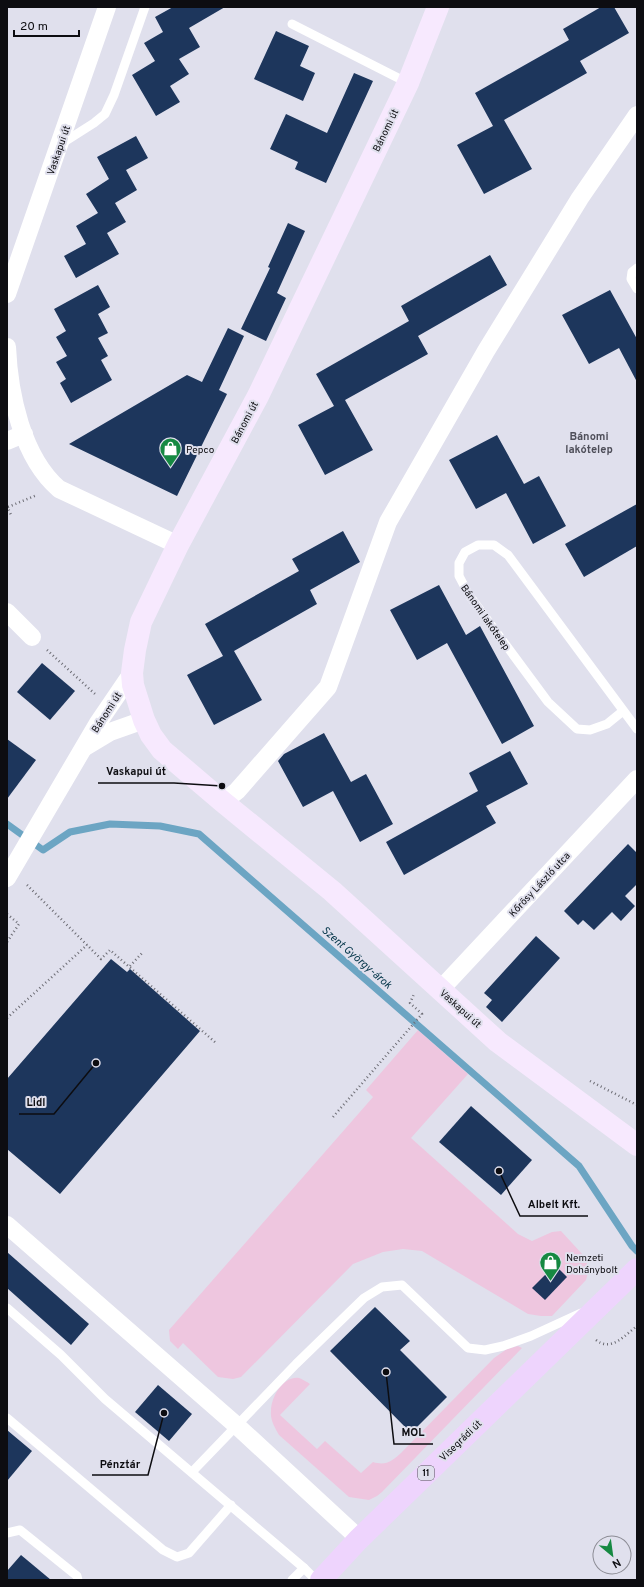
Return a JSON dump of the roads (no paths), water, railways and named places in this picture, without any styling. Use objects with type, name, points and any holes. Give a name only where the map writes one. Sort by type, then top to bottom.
[{"type":"main road","name":"Bánomi út","points":[[132,672],[141,622],[178,545],[258,396],[408,83],[438,7]]},
{"type":"main road","name":"Vaskapui út","points":[[132,672],[133,685],[144,720],[151,735],[162,750],[222,802],[332,891],[498,1042],[532,1069],[573,1097],[637,1145]]},
{"type":"main road","name":"Vaskapui út","points":[[573,1097],[637,1132]]},
{"type":"main road","name":"11","points":[[602,1303],[637,1269]]},
{"type":"main road","name":"Visegrádi út","points":[[312,1574],[358,1540],[488,1412],[602,1303]]},
{"type":"street","name":"Vaskapui út","points":[[7,294],[107,7]]},
{"type":"street","points":[[222,802],[237,791],[328,688],[388,522],[486,351],[568,218],[637,115]]},
{"type":"street","points":[[7,347],[8,367],[13,399],[24,434],[39,467],[56,487],[178,545]]},
{"type":"street","points":[[7,441],[24,434]]},
{"type":"street","points":[[7,612],[32,637]]},
{"type":"street","name":"Bánomi út","points":[[10,874],[84,747],[132,672]]},
{"type":"street","points":[[84,747],[110,732],[144,720]]},
{"type":"street","name":"Kőrösy László utca","points":[[440,990],[637,779]]},
{"type":"street","points":[[7,1225],[236,1425],[351,1531],[358,1540]]},
{"type":"lane","points":[[60,145],[105,114],[114,95],[145,7]]},
{"type":"lane","points":[[292,24],[408,83]]},
{"type":"lane","points":[[637,268],[632,272],[631,279],[637,289]]},
{"type":"lane","name":"Bánomi lakótelep","points":[[623,711],[607,724],[590,730],[577,729],[548,702],[469,595],[459,576],[459,563],[466,552],[478,545],[494,545],[508,555],[637,729]]},
{"type":"lane","points":[[192,1472],[296,1364],[364,1298],[382,1287],[402,1285],[468,1348],[485,1350],[510,1344],[531,1336],[602,1303]]},
{"type":"lane","points":[[7,1308],[61,1355],[105,1399],[312,1574],[316,1580]]},
{"type":"lane","points":[[7,1418],[163,1550],[177,1557],[189,1553],[231,1505]]},
{"type":"lane","points":[[7,1533],[20,1530],[77,1576],[78,1580]]},
{"type":"lane","name":"Visegrádi út","points":[[292,1580],[312,1574]]},
{"type":"waterway","name":"Szent György-árok","points":[[7,824],[43,850],[70,832],[110,824],[160,826],[199,834],[579,1166],[632,1246],[637,1251]]},
{"type":"place","name":"Pepco","points":[[171,468]]},
{"type":"place","name":"Vaskapui út","points":[[222,786]]},
{"type":"place","name":"Lidl","points":[[96,1063]]},
{"type":"place","name":"Albelt Kft.","points":[[499,1171]]},
{"type":"place","name":"Nemzeti Dohánybolt","points":[[550,1282]]},
{"type":"place","name":"MOL","points":[[386,1372]]},
{"type":"place","name":"Pénztár","points":[[164,1413]]},
{"type":"district","name":"Bánomi lakótelep","points":[[589,442]]}]
